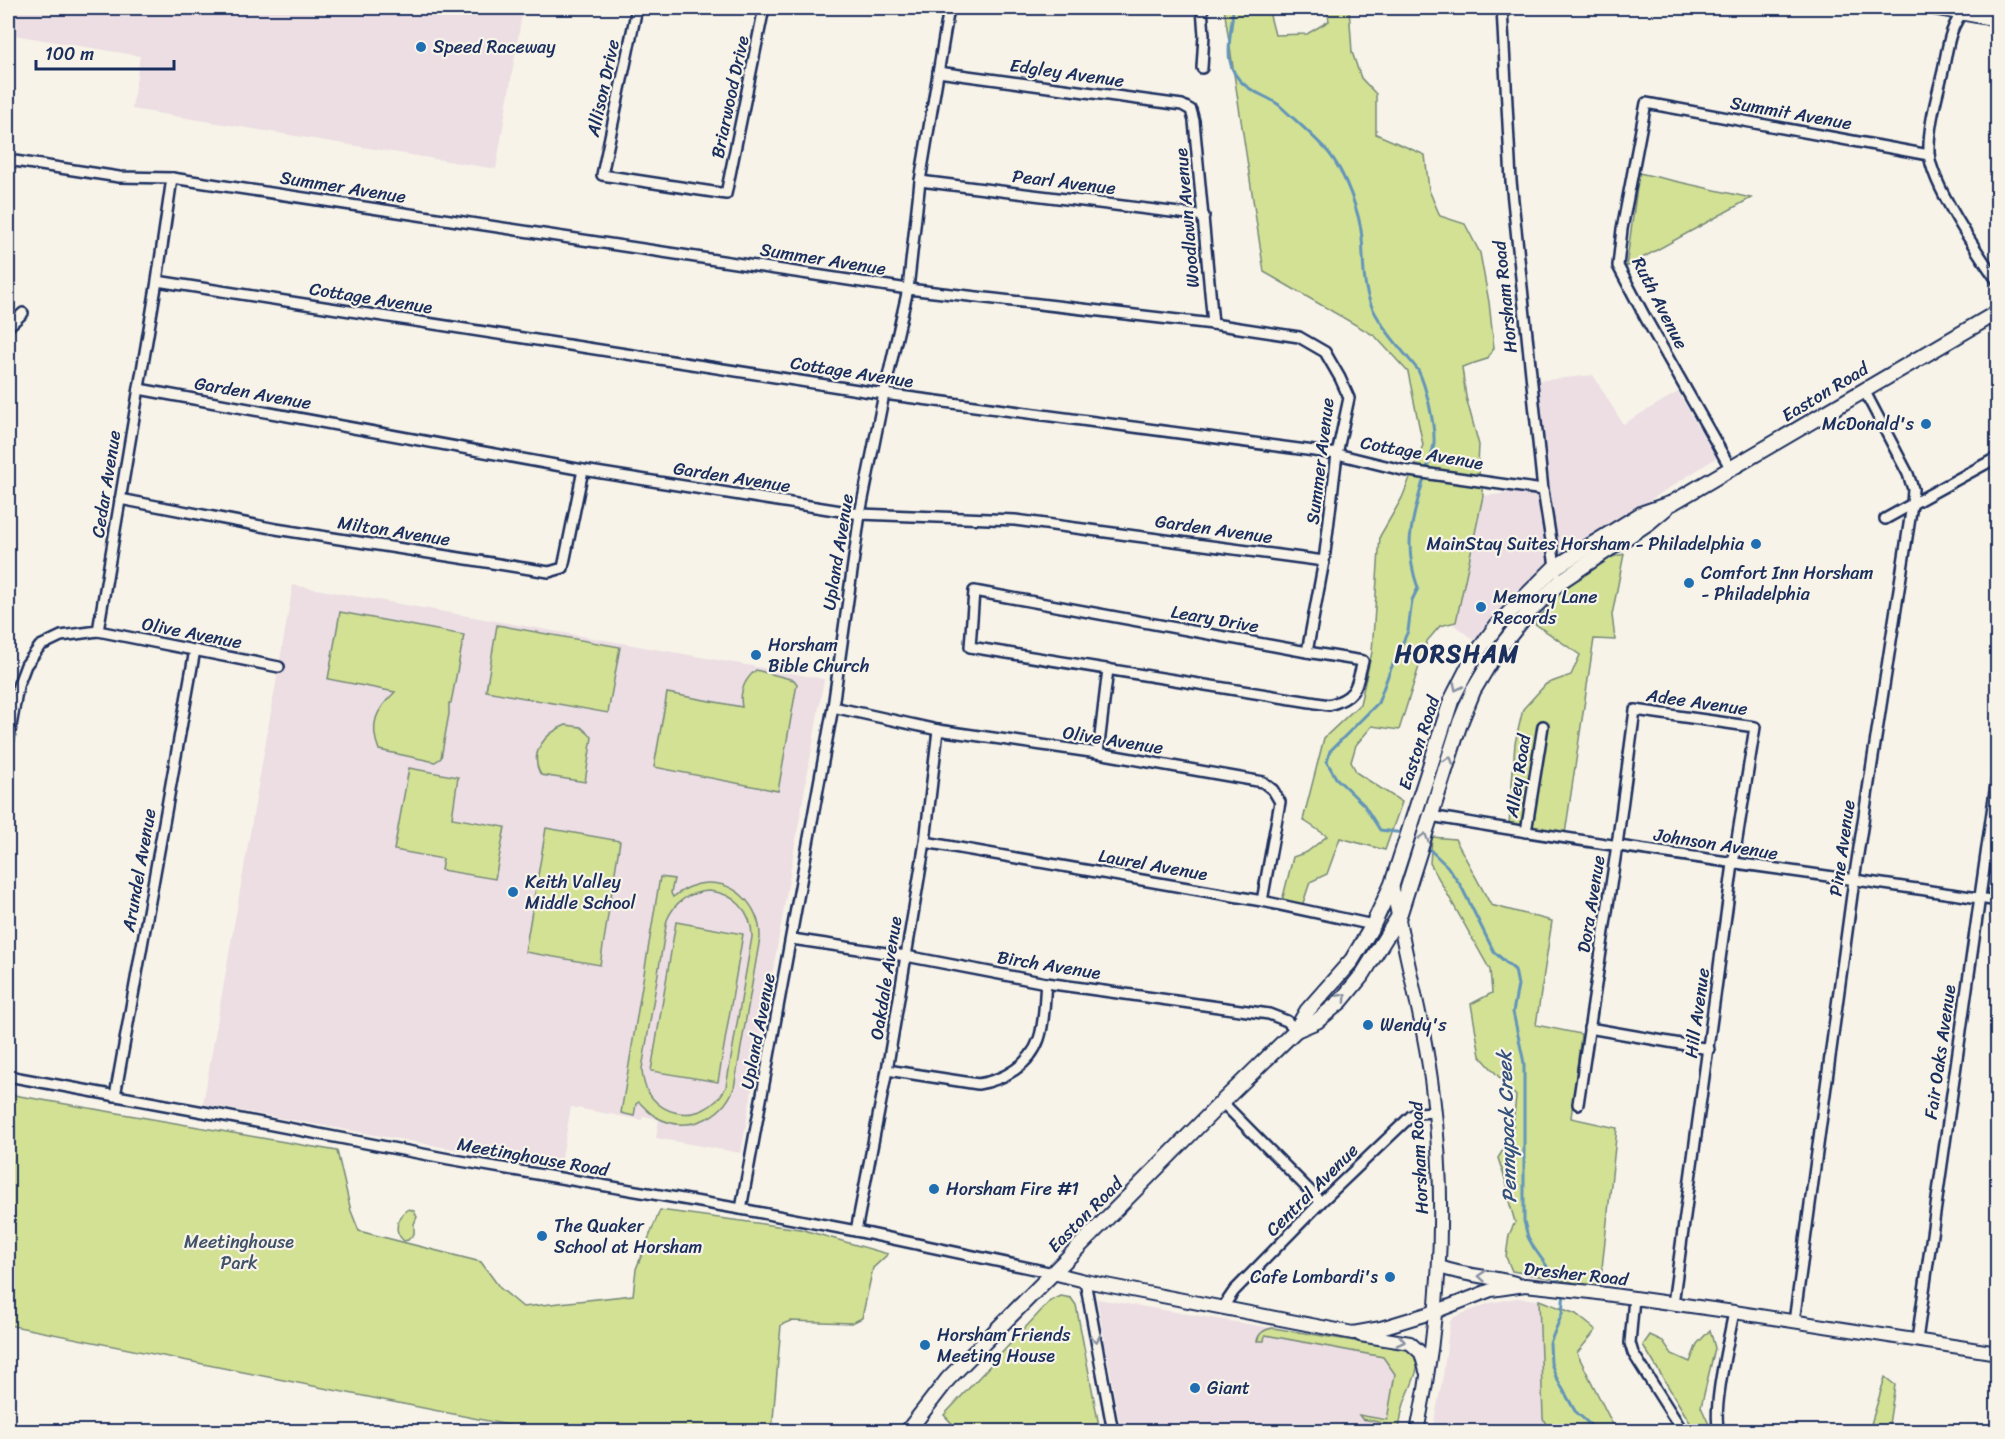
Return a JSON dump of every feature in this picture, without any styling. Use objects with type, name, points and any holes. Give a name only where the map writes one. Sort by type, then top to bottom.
[{"type":"highway","name":"Easton Road","points":[[1296,1030],[1317,1021],[1341,1001],[1363,974],[1399,916],[1460,723],[1480,678],[1516,626],[1561,580],[1648,523],[1672,503],[1998,312]]},
{"type":"highway","name":"Easton Road","points":[[907,1431],[948,1379],[1296,1030],[1307,1011],[1352,960],[1373,925],[1392,884],[1447,712],[1469,664],[1498,624],[1554,568],[1642,513],[1672,503]]},
{"type":"main road","points":[[1932,8],[1964,10],[1998,20]]},
{"type":"main road","name":"Horsham Road","points":[[1392,884],[1433,1094],[1441,1213],[1437,1311],[1428,1377],[1417,1431]]},
{"type":"main road","points":[[1440,1267],[1452,1272],[1489,1276],[1530,1285]]},
{"type":"main road","name":"Dresher Road","points":[[1053,1273],[1353,1333],[1381,1328],[1437,1311],[1491,1290],[1530,1285],[1734,1312],[1998,1353]]},
{"type":"main road","points":[[1353,1333],[1365,1337],[1404,1341],[1414,1345],[1420,1353],[1428,1377]]},
{"type":"street","name":"Allison Drive","points":[[637,8],[602,175],[726,194]]},
{"type":"street","name":"Briarwood Drive","points":[[726,194],[764,8]]},
{"type":"street","name":"Upland Avenue","points":[[741,1209],[833,707],[860,514],[884,394],[909,289],[920,181],[950,8]]},
{"type":"street","points":[[1202,8],[1204,35],[1202,68]]},
{"type":"street","name":"Horsham Road","points":[[1502,8],[1511,181],[1543,490],[1554,568],[1561,580]]},
{"type":"street","points":[[1964,10],[1953,26],[1933,118],[1929,154],[1931,165],[1943,191],[1975,249],[1998,282]]},
{"type":"street","name":"Edgley Avenue","points":[[938,72],[1182,105],[1191,110]]},
{"type":"street","name":"Summit Avenue","points":[[1646,103],[1929,154]]},
{"type":"street","name":"Ruth Avenue","points":[[1646,103],[1622,229],[1618,266],[1731,469]]},
{"type":"street","name":"Woodlawn Avenue","points":[[1191,110],[1204,216],[1213,324]]},
{"type":"street","name":"Summer Avenue","points":[[8,160],[119,177],[172,178],[909,289],[1213,324],[1299,337],[1325,351],[1349,398],[1337,454],[1324,561],[1307,652]]},
{"type":"street","name":"Cedar Avenue","points":[[98,631],[172,178]]},
{"type":"street","name":"Pearl Avenue","points":[[920,181],[1204,216]]},
{"type":"street","name":"Cottage Avenue","points":[[156,281],[884,394],[1337,454],[1402,470],[1543,490]]},
{"type":"street","points":[[8,327],[23,313]]},
{"type":"street","name":"Garden Avenue","points":[[139,389],[583,470],[860,514],[1015,520],[1324,561]]},
{"type":"street","name":"Pine Avenue","points":[[1794,1322],[1854,880],[1912,506],[1913,489],[1908,474],[1864,390]]},
{"type":"street","points":[[1885,519],[1998,457]]},
{"type":"street","name":"Milton Avenue","points":[[120,499],[276,529],[549,572],[563,568],[583,470]]},
{"type":"street","name":"Leary Drive","points":[[974,591],[1307,652],[1363,661],[1355,688],[1344,701],[1329,705],[970,647],[974,591]]},
{"type":"street","points":[[8,743],[18,686],[30,657],[40,646],[54,638],[98,631]]},
{"type":"street","name":"Olive Avenue","points":[[98,631],[279,667]]},
{"type":"street","name":"Arundel Avenue","points":[[115,1096],[195,650]]},
{"type":"street","points":[[1098,753],[1108,669]]},
{"type":"street","name":"Olive Avenue","points":[[833,707],[938,730],[1098,753],[1263,782],[1273,790],[1280,802],[1262,901]]},
{"type":"street","name":"Adee Avenue","points":[[1635,710],[1755,727]]},
{"type":"street","name":"Dora Avenue","points":[[1578,1104],[1635,710]]},
{"type":"street","name":"Alley Road","points":[[1526,832],[1543,726]]},
{"type":"street","name":"Hill Avenue","points":[[1673,1304],[1733,864],[1755,727]]},
{"type":"street","name":"Oakdale Avenue","points":[[855,1231],[887,1070],[925,842],[938,730]]},
{"type":"street","name":"Fair Oaks Avenue","points":[[1917,1340],[1998,770]]},
{"type":"street","name":"Johnson Avenue","points":[[1431,816],[1733,864],[1998,901]]},
{"type":"street","name":"Laurel Avenue","points":[[925,842],[1262,901],[1373,925]]},
{"type":"street","name":"Birch Avenue","points":[[792,939],[906,956],[1046,983],[1269,1014],[1287,1022],[1296,1030]]},
{"type":"street","points":[[887,1070],[978,1084],[993,1082],[1008,1075],[1032,1055],[1040,1038],[1046,983]]},
{"type":"street","points":[[1589,1028],[1709,1049]]},
{"type":"street","name":"Meetinghouse Road","points":[[8,1076],[449,1159],[741,1209],[1053,1273]]},
{"type":"street","points":[[1222,1102],[1321,1202]]},
{"type":"street","name":"Central Avenue","points":[[1223,1307],[1234,1291],[1321,1202],[1411,1116],[1418,1113],[1435,1112]]},
{"type":"street","points":[[1085,1281],[1113,1431]]},
{"type":"street","points":[[1634,1298],[1630,1343],[1633,1353],[1683,1431]]},
{"type":"street","points":[[1720,1431],[1716,1426],[1718,1400],[1734,1312]]},
{"type":"shaded area","points":[[8,8],[523,8],[496,169],[132,109],[140,56],[8,34]]},
{"type":"shaded area","points":[[1593,375],[1623,424],[1678,392],[1716,458],[1547,566],[1474,640],[1454,625],[1483,496],[1548,489],[1536,381]]},
{"type":"shaded area","name":"Keith Valley Middle School","points":[[293,585],[824,679],[741,1153],[656,1138],[659,1119],[643,1116],[642,1120],[571,1107],[560,1168],[203,1104]]},
{"type":"shaded area","points":[[1516,1298],[1539,1300],[1548,1418],[1552,1431],[1432,1432],[1443,1376],[1450,1322],[1454,1317],[1490,1303]]},
{"type":"shaded area","points":[[1097,1299],[1405,1350],[1396,1431],[1121,1431]]},
{"type":"green space","points":[[1224,8],[1268,8],[1275,35],[1307,34],[1329,21],[1327,8],[1349,8],[1352,52],[1361,78],[1376,94],[1376,134],[1425,155],[1429,190],[1440,216],[1465,224],[1480,253],[1494,348],[1487,359],[1462,367],[1466,397],[1479,445],[1478,465],[1483,496],[1456,622],[1440,626],[1427,641],[1399,730],[1372,726],[1356,745],[1351,762],[1357,773],[1402,802],[1385,850],[1340,838],[1327,874],[1310,882],[1302,906],[1282,901],[1293,857],[1307,852],[1327,836],[1303,820],[1324,738],[1360,704],[1372,652],[1380,536],[1402,498],[1423,445],[1408,372],[1375,336],[1264,272]]},
{"type":"green space","points":[[1639,173],[1751,198],[1626,267]]},
{"type":"green space","points":[[1624,554],[1612,615],[1615,640],[1594,639],[1565,834],[1509,825],[1515,743],[1523,709],[1546,684],[1571,675],[1580,655],[1534,623],[1568,584],[1600,560]]},
{"type":"green space","points":[[340,612],[464,635],[451,703],[449,703],[441,758],[435,762],[379,750],[375,732],[376,718],[383,705],[395,692],[328,679]]},
{"type":"green space","points":[[497,625],[620,647],[608,713],[486,691]]},
{"type":"green space","points":[[756,670],[794,680],[797,684],[778,791],[654,767],[667,693],[742,707],[743,687]]},
{"type":"green space","points":[[566,725],[581,727],[592,737],[585,782],[541,775],[537,767],[538,752],[545,739]]},
{"type":"green space","points":[[409,768],[458,777],[452,818],[505,827],[495,879],[441,870],[443,859],[394,850]]},
{"type":"green space","points":[[546,828],[620,841],[600,965],[525,952]]},
{"type":"green space","points":[[1432,837],[1455,839],[1491,905],[1552,921],[1536,1025],[1581,1034],[1571,1118],[1617,1128],[1600,1287],[1512,1271],[1506,1257],[1509,1235],[1515,1222],[1508,1198],[1508,1188],[1498,1158],[1512,1135],[1516,1096],[1480,1056],[1471,1004],[1492,993],[1490,970],[1430,863]]},
{"type":"green space","points":[[660,877],[674,879],[671,893],[673,897],[699,884],[711,883],[733,889],[750,905],[756,915],[760,938],[734,1088],[721,1108],[702,1121],[679,1124],[667,1122],[653,1115],[639,1102],[636,1104],[634,1116],[621,1113]],"holes":[[[709,891],[718,892],[740,905],[749,919],[752,937],[726,1087],[716,1101],[704,1110],[690,1113],[676,1112],[663,1107],[652,1098],[645,1085],[642,1069],[667,920],[674,908],[689,896]]]},
{"type":"green space","points":[[676,922],[743,934],[718,1082],[651,1071]]},
{"type":"green space","name":"Meetinghouse Park","points":[[8,1094],[337,1151],[351,1211],[359,1231],[481,1262],[500,1288],[523,1307],[633,1295],[636,1269],[660,1210],[800,1229],[888,1254],[873,1268],[862,1318],[852,1323],[790,1321],[781,1325],[772,1431],[538,1431],[8,1325]]},
{"type":"green space","points":[[409,1209],[414,1211],[417,1217],[414,1234],[404,1241],[397,1229],[401,1216]]},
{"type":"green space","points":[[1061,1296],[1071,1298],[1076,1305],[1100,1431],[959,1431],[944,1415],[1050,1301]]},
{"type":"green space","points":[[1539,1300],[1576,1314],[1596,1330],[1577,1353],[1616,1431],[1549,1431],[1543,1418]]},
{"type":"green space","points":[[1273,1328],[1367,1343],[1398,1344],[1412,1350],[1417,1356],[1418,1363],[1403,1407],[1399,1431],[1390,1431],[1382,1423],[1362,1419],[1359,1415],[1387,1420],[1395,1374],[1383,1357],[1265,1335],[1264,1341],[1257,1341],[1259,1335]]},
{"type":"green space","points":[[1710,1330],[1715,1348],[1701,1407],[1712,1431],[1695,1431],[1643,1345],[1650,1335],[1663,1341],[1672,1354],[1690,1362],[1697,1344]]},
{"type":"green space","points":[[1885,1377],[1895,1385],[1888,1431],[1869,1431]]},
{"type":"waterway","name":"Pennypack Creek","points":[[1233,8],[1229,50],[1232,69],[1246,86],[1279,105],[1335,161],[1351,194],[1358,217],[1365,282],[1372,307],[1393,340],[1418,370],[1429,405],[1434,443],[1411,531],[1411,557],[1418,588],[1412,600],[1408,631],[1378,703],[1330,751],[1327,762],[1336,778],[1364,805],[1380,830],[1404,833]]},
{"type":"waterway","name":"Pennypack Creek","points":[[1425,845],[1447,866],[1461,886],[1494,952],[1515,970],[1518,985],[1513,1012],[1524,1063],[1524,1221],[1528,1237],[1534,1248],[1561,1286]]},
{"type":"waterway","name":"Pennypack Creek","points":[[1564,1291],[1562,1314],[1550,1343],[1551,1363],[1575,1411],[1598,1432]]},
{"type":"place","name":"Speed Raceway","points":[[421,47]]},
{"type":"place","name":"McDonald's","points":[[1926,424]]},
{"type":"place","name":"MainStay Suites Horsham - Philadelphia","points":[[1756,544]]},
{"type":"place","name":"Comfort Inn Horsham - Philadelphia","points":[[1689,583]]},
{"type":"place","name":"Memory Lane Records","points":[[1481,607]]},
{"type":"place","name":"Horsham Bible Church","points":[[756,655]]},
{"type":"place","name":"Keith Valley Middle School","points":[[513,892]]},
{"type":"place","name":"Wendy's","points":[[1368,1025]]},
{"type":"place","name":"Horsham Fire #1","points":[[934,1189]]},
{"type":"place","name":"The Quaker School at Horsham","points":[[542,1236]]},
{"type":"place","name":"Cafe Lombardi's","points":[[1390,1277]]},
{"type":"place","name":"Horsham Friends Meeting House","points":[[925,1345]]},
{"type":"place","name":"Giant","points":[[1195,1388]]},
{"type":"district","name":"HORSHAM","points":[[1457,654]]}]
